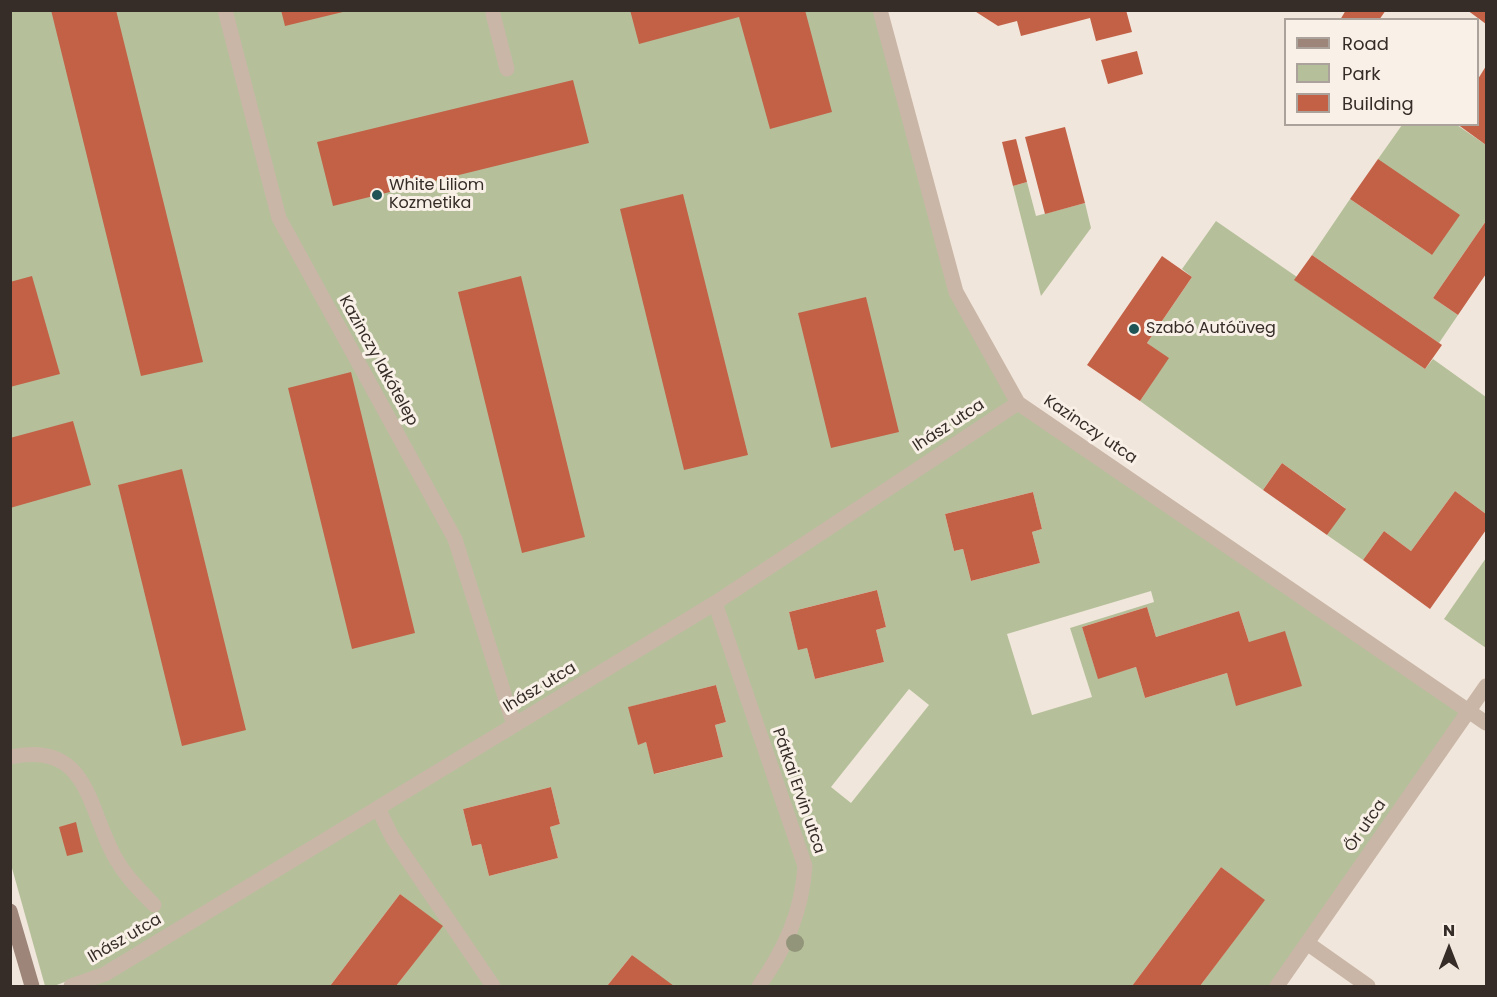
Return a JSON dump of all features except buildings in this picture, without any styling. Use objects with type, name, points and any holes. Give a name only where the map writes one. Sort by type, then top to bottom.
[{"type":"street","name":"Kazinczy lakótelep","points":[[225,10],[279,218],[455,539],[514,725]]},
{"type":"street","name":"Kazinczy utca","points":[[880,10],[956,292],[1018,403],[1486,723]]},
{"type":"street","points":[[493,14],[507,69]]},
{"type":"street","name":"Ihász utca","points":[[71,987],[105,974],[715,603],[1018,403]]},
{"type":"street","name":"Pátkai Ervin utca","points":[[715,603],[805,866],[803,888],[795,921],[778,959],[759,987]]},
{"type":"street","name":"Őr utca","points":[[1276,987],[1486,686]]},
{"type":"street","points":[[10,757],[37,754],[56,758],[73,768],[89,794],[116,859],[128,877],[154,905]]},
{"type":"street","points":[[378,808],[392,837],[493,987]]},
{"type":"street","points":[[10,911],[32,987]]},
{"type":"street","points":[[1307,943],[1368,987]]},
{"type":"green space","points":[[10,11],[874,11],[951,294],[1011,401],[713,597],[103,968],[54,986],[45,986],[10,861]]},
{"type":"green space","points":[[1401,126],[1458,126],[1486,145],[1486,221],[1433,298],[1458,315],[1439,343],[1312,255],[1350,199],[1432,255],[1378,159]]},
{"type":"green space","points":[[1027,182],[1036,216],[1085,203],[1091,228],[1041,296],[1013,186]]},
{"type":"green space","points":[[1216,221],[1297,277],[1295,280],[1425,369],[1433,359],[1486,397],[1486,514],[1455,491],[1411,551],[1384,531],[1363,560],[1327,535],[1345,508],[1282,463],[1263,490],[1140,401],[1168,358],[1147,343],[1192,277],[1182,269]]},
{"type":"green space","points":[[1018,408],[1464,712],[1276,986],[1200,986],[1264,900],[1221,867],[1132,986],[671,986],[632,955],[607,986],[396,986],[442,926],[400,894],[330,986],[85,986]],"holes":[[[1033,492],[1042,529],[1032,532],[1040,563],[971,581],[963,549],[954,551],[945,514]],[[877,590],[886,627],[876,630],[884,662],[815,679],[807,648],[798,649],[789,612]],[[1151,591],[1154,602],[1070,628],[1092,697],[1032,715],[1007,634]],[[1147,607],[1156,637],[1239,611],[1249,642],[1237,705],[1227,673],[1145,698],[1136,667],[1098,678],[1082,627]],[[716,685],[726,722],[715,725],[723,757],[655,774],[646,742],[638,744],[629,707]],[[909,689],[929,705],[851,803],[831,787]],[[551,787],[560,824],[550,827],[558,858],[489,876],[481,844],[472,846],[463,809]]]},
{"type":"green space","points":[[1486,558],[1486,648],[1444,619]]},
{"type":"place","name":"White Liliom Kozmetika","points":[[377,195]]},
{"type":"place","name":"Szabó Autóüveg","points":[[1134,329]]}]
